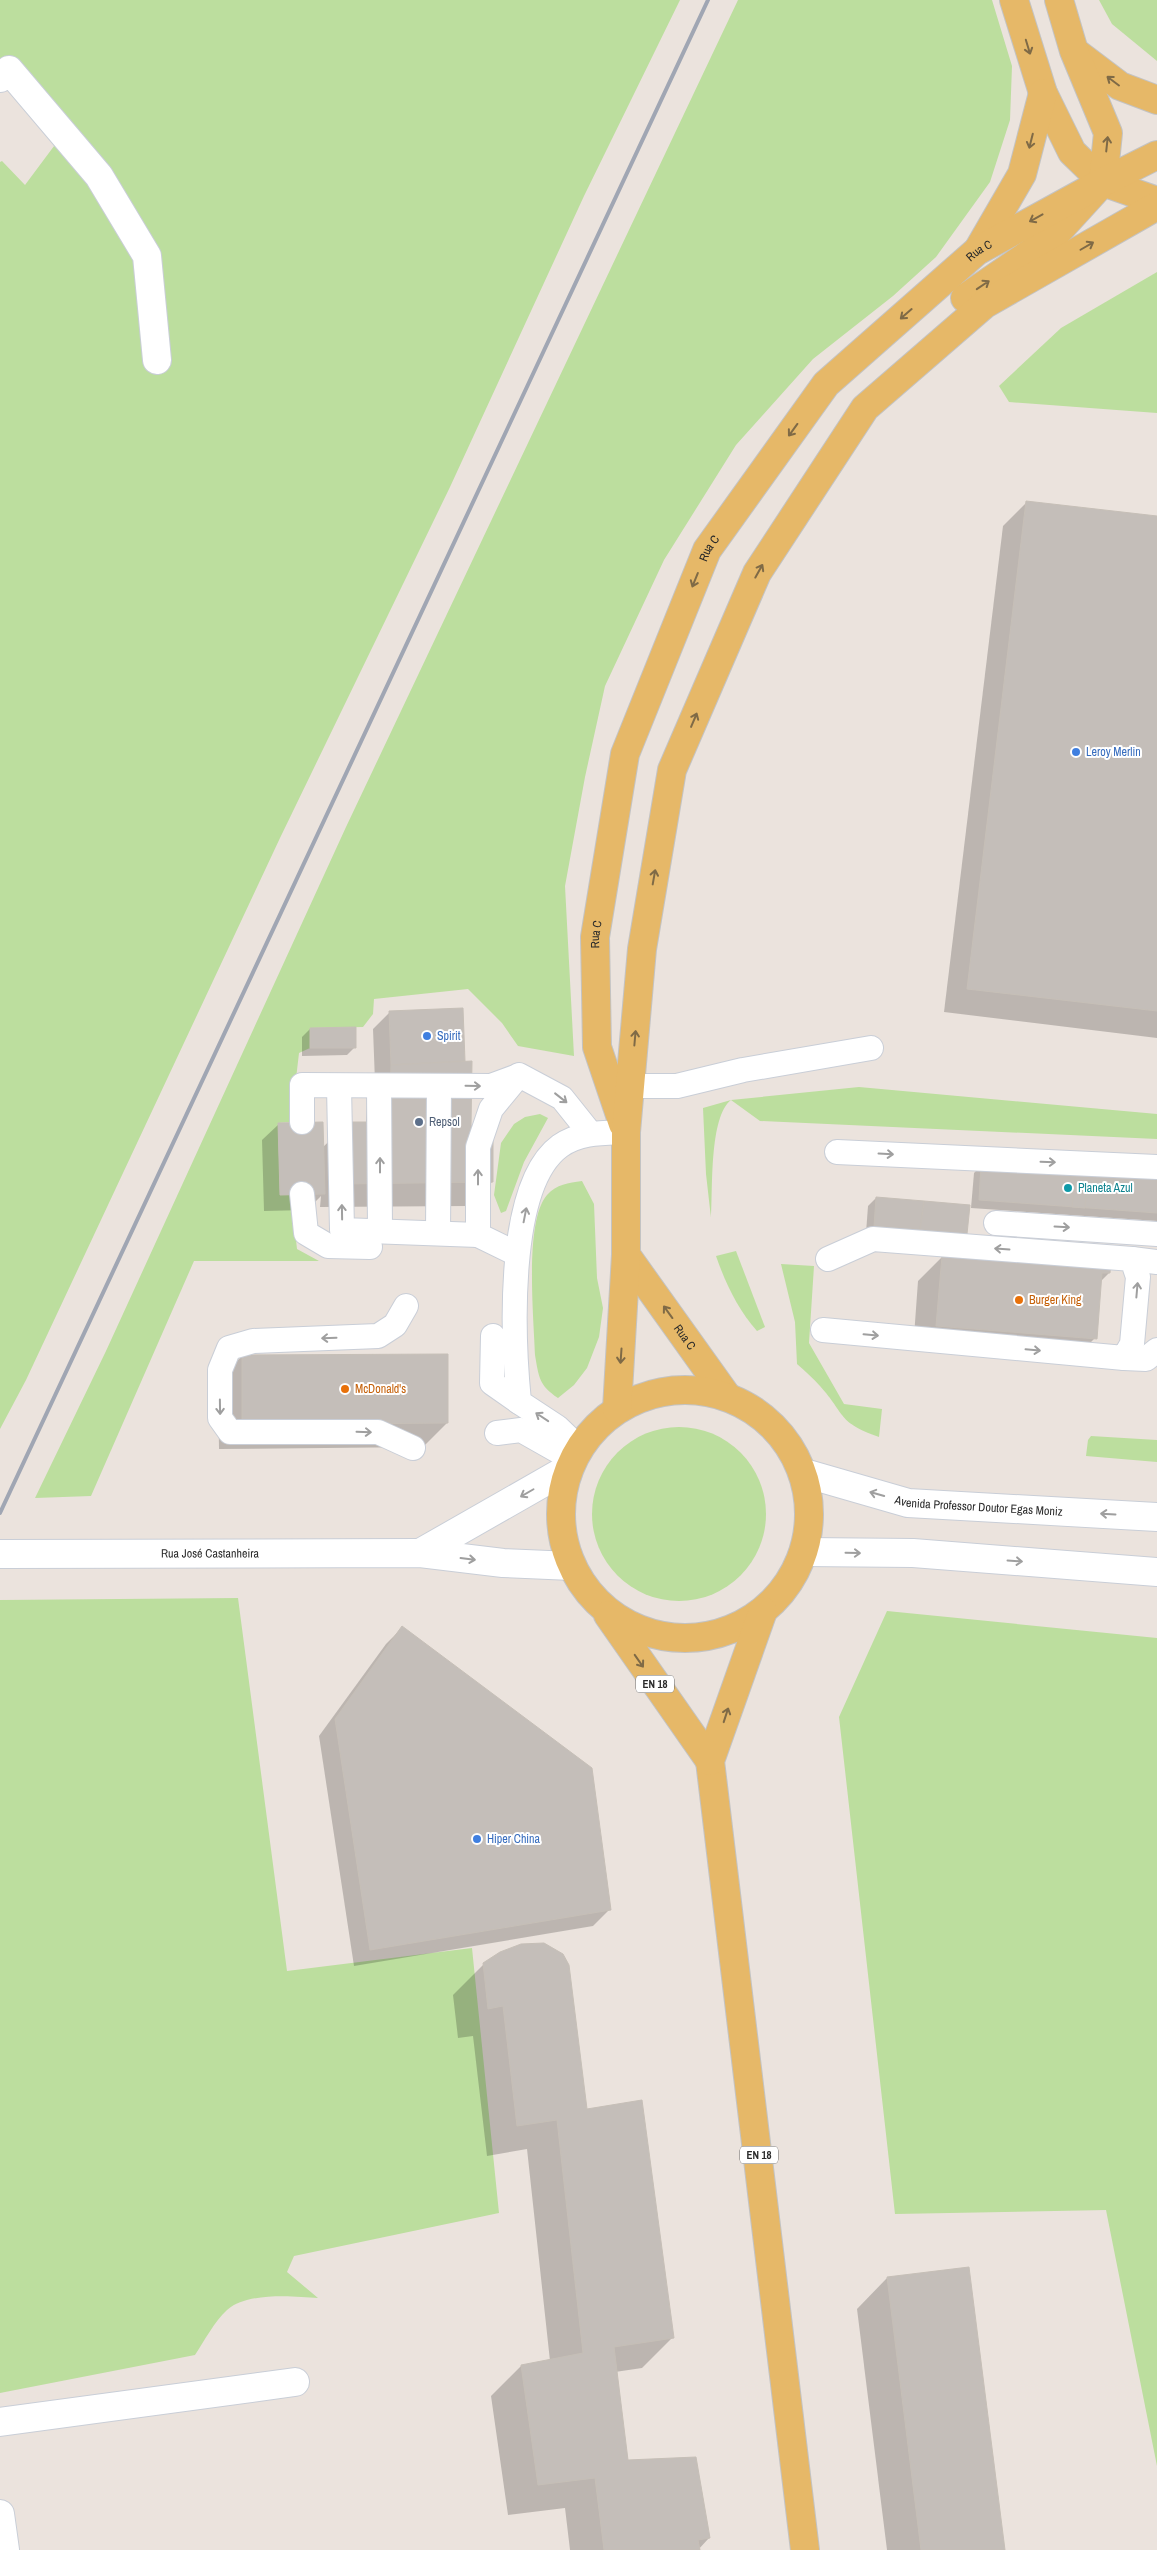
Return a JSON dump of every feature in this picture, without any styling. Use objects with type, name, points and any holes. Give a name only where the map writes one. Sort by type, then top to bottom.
[{"type":"main road","points":[[1014,0],[1043,93],[1072,152],[1103,182],[1157,201]]},
{"type":"main road","points":[[865,408],[970,294],[1052,239],[1103,182],[1108,133],[1074,51],[1059,0]]},
{"type":"main road","points":[[1074,51],[1120,86],[1157,100]]},
{"type":"main road","points":[[977,251],[1022,174],[1043,93]]},
{"type":"main road","name":"Rua C","points":[[626,1132],[597,1047],[595,937],[625,754],[707,550],[826,384],[977,251],[1103,182],[1157,155]]},
{"type":"main road","name":"Rua C","points":[[617,1409],[626,1255],[626,1132],[642,949],[672,770],[757,572],[865,408],[985,304],[1157,206]]},
{"type":"main road","name":"Rua C","points":[[626,1255],[726,1395]]},
{"type":"main road","points":[[678,1389],[703,1390],[726,1395],[748,1406],[768,1420],[785,1438],[804,1473],[810,1507],[809,1530],[804,1552],[793,1576],[778,1598],[763,1611],[737,1627],[714,1635],[691,1638],[667,1637],[643,1631],[621,1621],[602,1606],[591,1595],[572,1566],[564,1543],[561,1521],[562,1494],[574,1459],[593,1431],[617,1409],[656,1392],[678,1389]]},
{"type":"main road","name":"EN 18","points":[[602,1606],[710,1761]]},
{"type":"main road","name":"EN 18","points":[[763,1611],[710,1761],[805,2550]]},
{"type":"street","points":[[0,78],[9,70],[99,176],[147,256],[158,360]]},
{"type":"street","name":"Rua José Castanheira","points":[[420,1553],[574,1459]]},
{"type":"street","name":"Avenida Professor Doutor Egas Moniz","points":[[804,1473],[908,1503],[1157,1517]]},
{"type":"street","points":[[804,1552],[913,1553],[1157,1572]]},
{"type":"street","name":"Rua José Castanheira","points":[[0,1554],[420,1553],[503,1563],[572,1566]]},
{"type":"street","points":[[0,2422],[295,2382]]},
{"type":"street","points":[[0,2514],[5,2550]]},
{"type":"lane","points":[[630,1086],[677,1086],[742,1070],[870,1048]]},
{"type":"lane","points":[[302,1122],[302,1085],[339,1087],[491,1086],[520,1075],[562,1098],[590,1133]]},
{"type":"lane","points":[[478,1234],[478,1147],[490,1109],[520,1075]]},
{"type":"lane","points":[[379,1086],[380,1231]]},
{"type":"lane","points":[[438,1233],[439,1086]]},
{"type":"lane","points":[[339,1087],[342,1230],[478,1234],[517,1254]]},
{"type":"lane","points":[[519,1402],[514,1351],[517,1254],[528,1200],[540,1168],[560,1146],[590,1133],[626,1132]]},
{"type":"lane","points":[[837,1152],[1157,1167]]},
{"type":"lane","points":[[302,1194],[306,1233],[328,1246],[392,1247],[452,1243],[478,1234]]},
{"type":"lane","points":[[996,1222],[1157,1234]]},
{"type":"lane","points":[[828,1259],[873,1239],[1157,1262]]},
{"type":"lane","points":[[1124,1358],[1132,1344],[1138,1277],[1132,1259]]},
{"type":"lane","points":[[406,1306],[395,1325],[378,1336],[253,1341],[229,1348],[220,1370],[220,1418],[230,1432],[378,1432],[413,1448]]},
{"type":"lane","points":[[822,1330],[1124,1358],[1146,1359],[1157,1350]]},
{"type":"lane","points":[[514,1351],[493,1336],[492,1383],[557,1427],[574,1459]]},
{"type":"lane","points":[[497,1433],[521,1430],[574,1459]]},
{"type":"green space","points":[[0,0],[680,0],[584,196],[450,487],[280,838],[26,1380],[0,1429],[0,162],[2,161],[25,185],[63,134],[0,69]]},
{"type":"green space","points":[[738,0],[992,0],[1012,66],[1010,120],[990,182],[936,257],[893,296],[813,359],[736,445],[664,560],[605,686],[585,777],[565,886],[574,1056],[518,1046],[502,1023],[468,989],[374,999],[373,1014],[363,1027],[310,1028],[310,1048],[299,1053],[291,1122],[278,1123],[280,1195],[291,1195],[297,1249],[319,1261],[194,1261],[91,1496],[35,1498],[106,1351],[346,827]]},
{"type":"green space","points":[[1099,0],[1157,0],[1157,61],[1112,24]]},
{"type":"green space","points":[[1157,272],[1157,413],[1009,402],[999,386],[1061,328]]},
{"type":"green space","points":[[859,1087],[1157,1114],[1157,1139],[760,1121],[731,1100]]},
{"type":"green space","points":[[731,1100],[724,1109],[716,1137],[712,1173],[711,1218],[706,1174],[703,1108]]},
{"type":"green space","points":[[540,1114],[548,1118],[524,1162],[506,1211],[501,1213],[494,1195],[501,1143],[514,1124],[525,1117]]},
{"type":"green space","points":[[582,1181],[594,1204],[597,1278],[603,1308],[599,1337],[587,1368],[574,1385],[558,1398],[543,1385],[535,1355],[532,1272],[535,1226],[540,1208],[551,1191],[567,1183]]},
{"type":"green space","points":[[736,1251],[765,1327],[757,1331],[733,1295],[716,1256]]},
{"type":"green space","points":[[781,1264],[814,1266],[809,1343],[844,1404],[882,1409],[879,1437],[865,1432],[849,1422],[812,1377],[797,1364],[795,1322]]},
{"type":"green space","points":[[688,1427],[712,1433],[728,1441],[741,1452],[752,1465],[760,1481],[765,1497],[765,1531],[760,1547],[752,1563],[741,1576],[728,1587],[704,1598],[688,1601],[670,1601],[654,1598],[630,1587],[606,1563],[593,1531],[592,1505],[595,1489],[606,1465],[630,1441],[662,1428]]},
{"type":"green space","points":[[1091,1436],[1157,1440],[1157,1462],[1086,1456],[1088,1440]]},
{"type":"green space","points":[[238,1598],[287,1971],[472,1948],[499,2213],[294,2256],[287,2272],[318,2298],[271,2296],[246,2300],[236,2304],[218,2320],[195,2355],[0,2393],[0,1600]]},
{"type":"green space","points":[[887,1611],[1157,1638],[1157,2466],[1106,2210],[895,2214],[839,1717]]},
{"type":"building","name":"Leroy Merlin","points":[[1026,501],[1157,516],[1157,1011],[967,989]]},
{"type":"building","name":"Spirit","points":[[463,1008],[465,1061],[391,1065],[389,1011]]},
{"type":"building","points":[[356,1027],[356,1048],[310,1048],[310,1028]]},
{"type":"building","name":"Repsol","points":[[472,1061],[471,1126],[493,1126],[493,1182],[344,1184],[346,1122],[389,1122],[391,1065]]},
{"type":"building","points":[[323,1122],[325,1194],[280,1195],[278,1123]]},
{"type":"building","name":"Planeta Azul","points":[[981,1164],[1157,1177],[1157,1213],[979,1200]]},
{"type":"building","points":[[1076,1170],[1088,1172],[1085,1208],[1072,1207]]},
{"type":"building","points":[[876,1197],[924,1201],[920,1230],[874,1226]]},
{"type":"building","points":[[924,1201],[970,1205],[967,1234],[920,1230]]},
{"type":"building","name":"Burger King","points":[[942,1256],[1111,1262],[1110,1273],[1102,1273],[1097,1339],[936,1326]]},
{"type":"building","name":"McDonald's","points":[[448,1354],[448,1423],[242,1425],[242,1355]]},
{"type":"building","name":"Hiper China","points":[[402,1626],[592,1768],[611,1910],[370,1950],[335,1719]]},
{"type":"building","points":[[544,1943],[563,1954],[569,1965],[587,2109],[642,2100],[674,2338],[614,2347],[628,2460],[696,2457],[710,2538],[698,2540],[700,2550],[604,2550],[595,2478],[538,2485],[521,2365],[583,2353],[557,2120],[517,2126],[503,2006],[488,2009],[483,1963],[500,1952],[521,1944]]},
{"type":"building","points":[[969,2267],[1005,2550],[921,2550],[887,2277]]},
{"type":"railway","points":[[0,1513],[708,0]]},
{"type":"place","name":"Leroy Merlin","points":[[1076,752]]},
{"type":"place","name":"Spirit","points":[[427,1036]]},
{"type":"place","name":"Repsol","points":[[419,1122]]},
{"type":"place","name":"Planeta Azul","points":[[1068,1188]]},
{"type":"place","name":"Burger King","points":[[1019,1300]]},
{"type":"place","name":"McDonald's","points":[[345,1389]]},
{"type":"place","name":"Hiper China","points":[[477,1839]]}]
